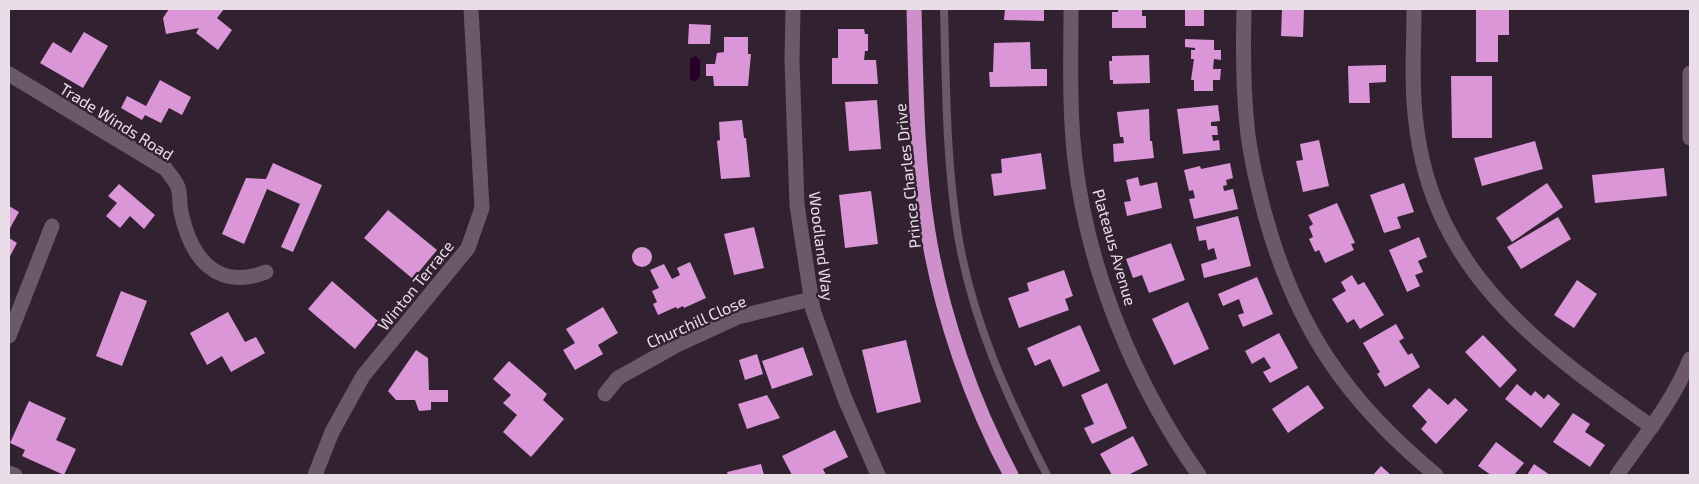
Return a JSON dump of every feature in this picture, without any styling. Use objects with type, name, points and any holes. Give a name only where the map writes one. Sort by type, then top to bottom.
[{"type":"highway","name":"Prince Charles Drive","points":[[914,9],[917,126],[928,232],[950,331],[997,449],[1012,475]]},
{"type":"street","name":"Winton Terrace","points":[[315,475],[332,432],[362,376],[468,248],[482,208],[471,9]]},
{"type":"street","name":"Woodland Way","points":[[793,9],[792,61],[797,205],[813,310],[845,399],[878,475]]},
{"type":"street","name":"Plateaus Avenue","points":[[1071,9],[1073,143],[1083,208],[1094,252],[1107,292],[1136,366],[1154,402],[1199,475]]},
{"type":"street","points":[[1244,9],[1246,117],[1252,161],[1270,231],[1294,298],[1319,346],[1345,384],[1384,429],[1436,475]]},
{"type":"street","points":[[1414,9],[1414,90],[1420,152],[1441,213],[1456,244],[1474,272],[1518,324],[1580,376],[1652,427]]},
{"type":"street","points":[[1690,73],[1690,138]]},
{"type":"street","name":"Trade Winds Road","points":[[9,74],[166,169],[178,186],[187,237],[202,261],[220,275],[236,279],[252,277],[266,272]]},
{"type":"street","points":[[9,336],[52,226]]},
{"type":"street","name":"Churchill Close","points":[[604,394],[618,378],[677,345],[738,317],[811,299]]},
{"type":"street","points":[[1617,475],[1675,392],[1690,359]]},
{"type":"street","points":[[9,473],[15,475]]},
{"type":"lane","points":[[944,9],[950,159],[958,236],[972,295],[991,355],[1019,420],[1047,475]]},
{"type":"shaded area","points":[[696,56],[700,61],[700,77],[695,82],[690,79],[690,59]]},
{"type":"building","points":[[169,9],[224,9],[217,18],[232,30],[218,50],[196,33],[199,28],[166,34],[163,18]]},
{"type":"building","points":[[1005,9],[1044,9],[1044,21],[1004,20]]},
{"type":"building","points":[[1118,9],[1142,9],[1142,16],[1146,16],[1146,28],[1112,28],[1112,12],[1118,12]]},
{"type":"building","points":[[1185,9],[1204,9],[1204,26],[1185,26]]},
{"type":"building","points":[[1282,9],[1304,9],[1303,37],[1281,36]]},
{"type":"building","points":[[1476,9],[1509,9],[1509,35],[1498,35],[1498,62],[1476,62]]},
{"type":"building","points":[[689,24],[711,25],[710,44],[688,44]]},
{"type":"building","points":[[838,29],[864,29],[865,34],[868,34],[868,51],[865,51],[864,60],[876,60],[878,84],[832,84],[832,58],[838,58]]},
{"type":"building","points":[[84,32],[108,46],[83,88],[40,63],[53,42],[71,53]]},
{"type":"building","points":[[724,37],[748,37],[748,54],[751,54],[748,86],[714,86],[713,76],[706,76],[706,64],[715,64],[717,53],[724,52]]},
{"type":"building","points":[[1185,39],[1214,40],[1214,50],[1221,50],[1221,60],[1214,59],[1213,69],[1221,69],[1220,80],[1213,80],[1213,91],[1194,91],[1194,80],[1191,80],[1194,59],[1191,59],[1191,50],[1195,50],[1195,48],[1185,47]]},
{"type":"building","points":[[1030,42],[1031,69],[1047,69],[1047,86],[990,87],[989,72],[993,72],[994,43]]},
{"type":"building","points":[[1149,55],[1150,83],[1113,84],[1113,80],[1110,80],[1109,61],[1112,61],[1112,56]]},
{"type":"building","points":[[1386,65],[1386,82],[1369,83],[1370,103],[1349,103],[1348,66]]},
{"type":"building","points":[[1451,76],[1492,76],[1492,138],[1452,138]]},
{"type":"building","points":[[160,80],[191,97],[182,115],[169,108],[161,123],[145,115],[142,120],[121,108],[127,96],[146,106]]},
{"type":"building","points":[[877,100],[881,149],[849,151],[845,102]]},
{"type":"building","points":[[1218,105],[1220,121],[1211,122],[1211,126],[1217,126],[1218,135],[1212,135],[1213,141],[1219,140],[1220,150],[1183,154],[1177,109]]},
{"type":"building","points":[[1149,109],[1150,141],[1152,141],[1154,158],[1114,162],[1113,144],[1124,143],[1123,137],[1120,137],[1117,112]]},
{"type":"building","points":[[742,120],[750,177],[721,179],[717,141],[720,140],[719,122]]},
{"type":"building","points":[[1319,140],[1329,186],[1303,192],[1296,161],[1303,160],[1300,144]]},
{"type":"building","points":[[1535,141],[1543,169],[1482,186],[1474,158]]},
{"type":"building","points":[[1041,153],[1046,189],[994,196],[991,174],[1002,173],[1001,159]]},
{"type":"building","points":[[273,163],[322,185],[293,252],[281,247],[300,204],[267,189],[244,244],[222,234],[246,178],[266,179]]},
{"type":"building","points":[[1230,163],[1233,178],[1226,180],[1227,185],[1223,186],[1224,191],[1233,189],[1238,209],[1194,219],[1189,199],[1195,198],[1193,190],[1189,191],[1184,170],[1200,166],[1201,169]]},
{"type":"building","points":[[1664,168],[1667,196],[1595,203],[1592,175]]},
{"type":"building","points":[[1138,177],[1140,186],[1157,182],[1162,208],[1127,216],[1124,202],[1131,201],[1126,180]]},
{"type":"building","points":[[1404,183],[1414,212],[1397,217],[1401,228],[1384,233],[1370,195]]},
{"type":"building","points":[[1547,183],[1563,207],[1512,242],[1496,218]]},
{"type":"building","points":[[119,184],[155,215],[144,229],[130,216],[120,228],[106,216],[117,203],[108,196]]},
{"type":"building","points":[[871,191],[878,244],[845,248],[839,195]]},
{"type":"building","points":[[1337,203],[1355,243],[1351,244],[1354,250],[1325,263],[1319,250],[1315,252],[1309,239],[1313,237],[1309,227],[1313,224],[1308,215]]},
{"type":"building","points":[[9,206],[19,212],[9,230]]},
{"type":"building","points":[[388,210],[437,250],[413,279],[364,238]]},
{"type":"building","points":[[1238,216],[1251,266],[1204,278],[1201,264],[1217,259],[1214,248],[1208,250],[1206,240],[1199,241],[1196,227]]},
{"type":"building","points":[[1558,217],[1571,239],[1521,269],[1507,247]]},
{"type":"building","points":[[754,227],[764,268],[734,275],[724,234]]},
{"type":"building","points":[[1419,237],[1427,257],[1418,261],[1423,272],[1415,275],[1420,286],[1407,292],[1389,250]]},
{"type":"building","points":[[9,238],[17,243],[9,258]]},
{"type":"building","points":[[1171,243],[1185,280],[1149,293],[1142,275],[1133,278],[1126,259]]},
{"type":"building","points":[[638,247],[646,247],[652,253],[652,261],[646,267],[638,267],[632,261],[632,253]]},
{"type":"building","points":[[690,262],[706,298],[684,308],[683,306],[677,309],[676,307],[658,315],[653,304],[657,302],[652,291],[659,288],[650,270],[664,264],[672,279],[680,275],[677,268]]},
{"type":"building","points":[[1064,270],[1073,296],[1065,299],[1069,310],[1019,328],[1008,298],[1029,291],[1027,283]]},
{"type":"building","points":[[1352,275],[1358,285],[1364,282],[1384,315],[1360,329],[1354,319],[1347,323],[1332,299],[1346,291],[1341,282]]},
{"type":"building","points":[[1257,277],[1273,314],[1243,327],[1238,315],[1244,313],[1239,299],[1223,306],[1218,294]]},
{"type":"building","points":[[1577,280],[1597,294],[1574,328],[1554,315]]},
{"type":"building","points":[[332,281],[378,321],[355,349],[308,309]]},
{"type":"building","points":[[121,291],[147,301],[122,366],[96,356]]},
{"type":"building","points":[[1188,302],[1209,349],[1174,365],[1152,319]]},
{"type":"building","points":[[603,307],[618,333],[598,345],[603,354],[575,370],[563,350],[575,343],[566,329]]},
{"type":"building","points":[[228,312],[245,342],[256,337],[265,353],[231,372],[222,356],[207,365],[190,333]]},
{"type":"building","points":[[1396,324],[1404,338],[1399,341],[1408,355],[1412,353],[1420,367],[1385,387],[1377,374],[1380,372],[1363,343]]},
{"type":"building","points":[[1080,325],[1100,371],[1063,387],[1050,359],[1035,366],[1027,348]]},
{"type":"building","points":[[1279,333],[1298,368],[1270,383],[1263,372],[1271,368],[1264,357],[1252,364],[1245,351]]},
{"type":"building","points":[[1483,335],[1517,370],[1500,388],[1465,352]]},
{"type":"building","points":[[906,340],[921,402],[877,413],[862,350]]},
{"type":"building","points":[[803,347],[813,375],[772,389],[762,361]]},
{"type":"building","points":[[416,350],[428,358],[429,390],[448,390],[448,402],[431,402],[431,410],[419,411],[415,400],[396,400],[388,391]]},
{"type":"building","points":[[757,354],[763,374],[745,380],[739,360]]},
{"type":"building","points":[[509,361],[547,394],[543,400],[564,419],[531,457],[503,432],[517,415],[503,403],[511,395],[493,379]]},
{"type":"building","points":[[1107,383],[1127,428],[1092,444],[1084,428],[1094,424],[1081,395]]},
{"type":"building","points":[[1517,384],[1531,396],[1535,391],[1544,399],[1548,394],[1560,404],[1541,428],[1505,399]]},
{"type":"building","points":[[1308,385],[1324,408],[1288,433],[1272,409]]},
{"type":"building","points":[[1429,388],[1448,405],[1455,398],[1468,410],[1436,444],[1421,429],[1427,422],[1412,406]]},
{"type":"building","points":[[767,395],[780,418],[747,429],[738,404]]},
{"type":"building","points":[[29,401],[66,418],[56,440],[76,449],[64,475],[22,456],[25,450],[10,443]]},
{"type":"building","points":[[1573,413],[1590,424],[1585,432],[1605,445],[1590,467],[1553,442]]},
{"type":"building","points":[[835,430],[848,457],[823,469],[826,475],[792,475],[782,456]]},
{"type":"building","points":[[1133,436],[1148,465],[1128,475],[1112,475],[1100,454]]},
{"type":"building","points":[[1496,442],[1524,463],[1514,475],[1491,475],[1478,466]]},
{"type":"building","points":[[761,464],[764,475],[728,475],[727,472]]},
{"type":"building","points":[[1534,464],[1550,475],[1527,475]]},
{"type":"building","points":[[1381,466],[1391,475],[1373,475]]}]
